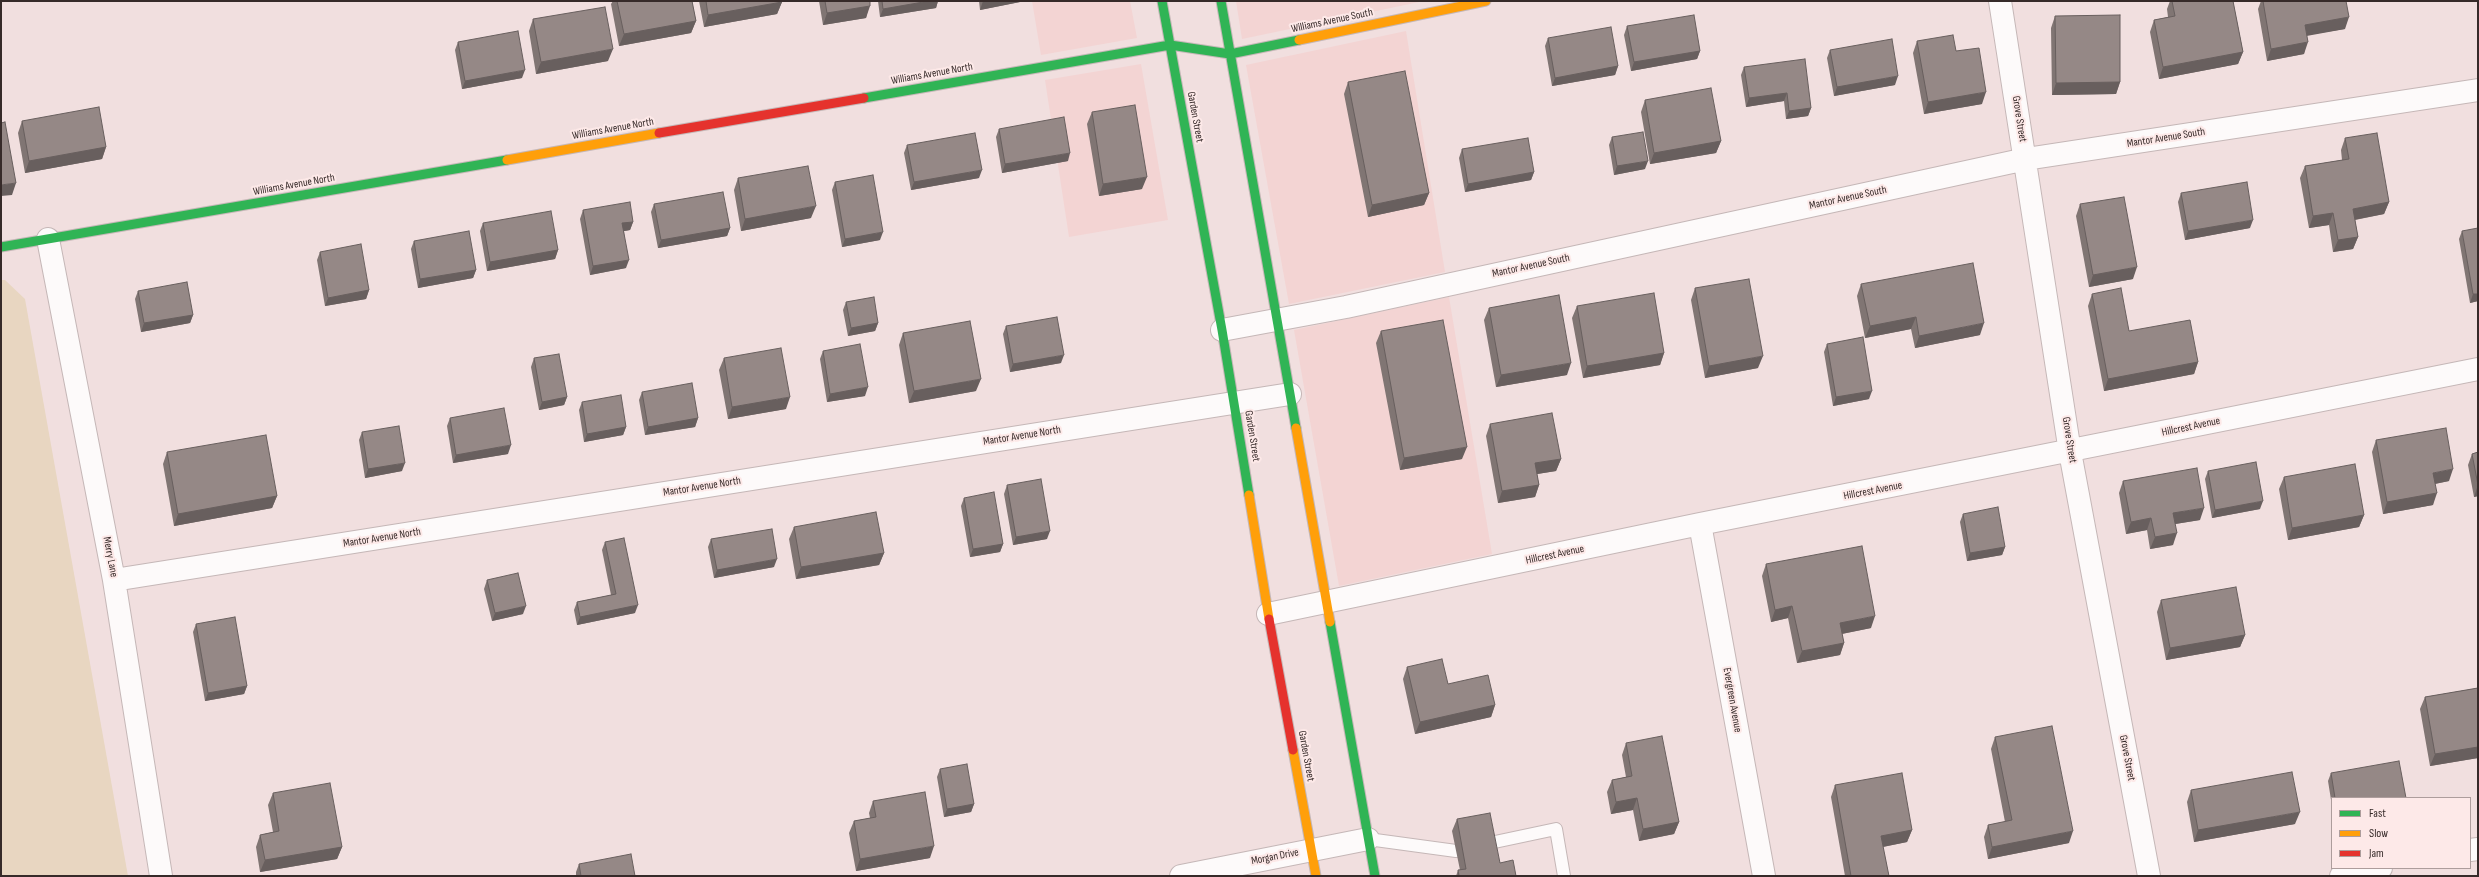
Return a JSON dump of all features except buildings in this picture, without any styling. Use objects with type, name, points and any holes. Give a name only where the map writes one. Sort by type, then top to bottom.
[{"type":"main road","name":"Garden Street","points":[[1162,1],[1222,330],[1268,614],[1316,876]]},
{"type":"main road","points":[[1221,1],[1375,876]]},
{"type":"main road","name":"Williams Avenue South","points":[[1230,54],[1486,1]]},
{"type":"main road","name":"Williams Avenue North","points":[[1,247],[1170,45],[1230,54]]},
{"type":"street","name":"Grove Street","points":[[2000,1],[2026,159],[2070,452],[2149,876]]},
{"type":"street","name":"Mantor Avenue South","points":[[1222,330],[1277,320],[2026,159],[2478,90]]},
{"type":"street","name":"Merry Lane","points":[[48,239],[114,580],[161,876]]},
{"type":"street","name":"Hillcrest Avenue","points":[[1268,614],[1700,524],[2070,452],[2478,369]]},
{"type":"street","name":"Mantor Avenue North","points":[[114,580],[1290,394]]},
{"type":"street","name":"Evergreen Avenue","points":[[1700,524],[1764,876]]},
{"type":"street","name":"Morgan Drive","points":[[1181,876],[1368,839]]},
{"type":"street","points":[[2341,876],[2376,869]]},
{"type":"lane","points":[[1490,843],[1556,829],[1564,876]]},
{"type":"lane","points":[[1368,839],[1456,851]]},
{"type":"shaded area","points":[[1032,1],[1130,1],[1137,38],[1041,55]]},
{"type":"shaded area","points":[[1236,1],[1424,1],[1242,39]]},
{"type":"shaded area","points":[[1406,31],[1445,272],[1289,304],[1246,65]]},
{"type":"shaded area","points":[[1141,64],[1168,220],[1069,237],[1045,80]]},
{"type":"shaded area","points":[[1,280],[5,280],[25,299],[128,876],[1,876]]},
{"type":"shaded area","points":[[1449,297],[1492,554],[1339,586],[1294,330]]},
{"type":"traffic: fast","points":[[1162,1],[1222,330],[1249,495]]},
{"type":"traffic: fast","points":[[1221,1],[1296,428]]},
{"type":"traffic: fast","points":[[864,98],[1170,45],[1230,54],[1299,40]]},
{"type":"traffic: fast","points":[[1,247],[507,160]]},
{"type":"traffic: fast","points":[[1330,622],[1375,876]]},
{"type":"traffic: slow","points":[[1299,40],[1486,1]]},
{"type":"traffic: slow","points":[[507,160],[659,133]]},
{"type":"traffic: slow","points":[[1296,428],[1330,622]]},
{"type":"traffic: slow","points":[[1249,495],[1269,619]]},
{"type":"traffic: slow","points":[[1293,750],[1316,876]]},
{"type":"traffic: jam","points":[[659,133],[864,98]]},
{"type":"traffic: jam","points":[[1269,619],[1293,750]]}]
